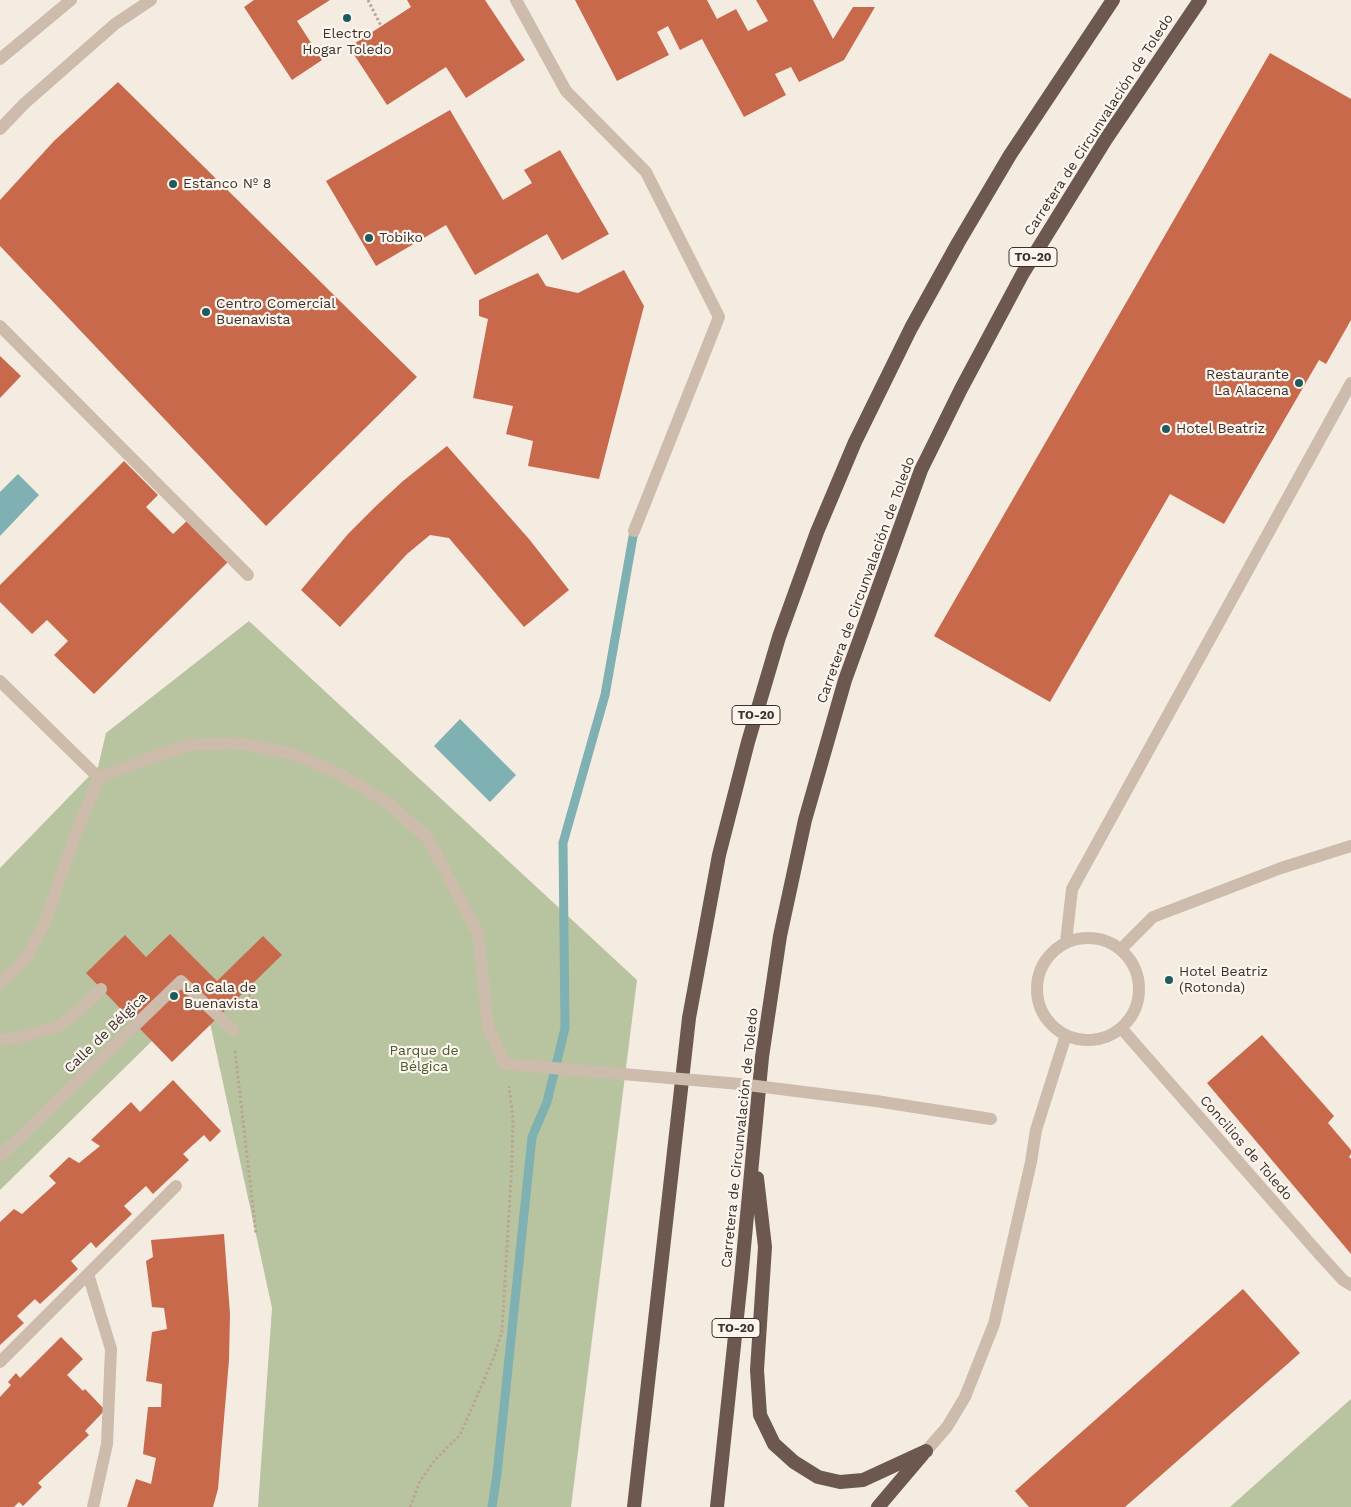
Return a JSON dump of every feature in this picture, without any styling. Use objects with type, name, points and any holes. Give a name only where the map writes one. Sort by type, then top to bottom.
[{"type":"highway","name":"TO-20","points":[[634,1507],[688,1018],[719,855],[748,742],[779,637],[817,532],[843,469],[911,328],[1010,155],[1113,0]]},
{"type":"highway","name":"Carretera de Circunvalación de Toledo","points":[[717,1507],[762,1057],[779,946],[805,820],[845,680],[922,470],[961,388],[1023,273],[1106,139],[1200,0]]},
{"type":"highway","points":[[754,1149],[765,1247],[757,1370],[760,1415],[774,1444],[794,1462],[818,1477],[840,1482],[863,1480],[926,1451]]},
{"type":"highway","points":[[878,1507],[926,1451]]},
{"type":"street","points":[[0,59],[71,0]]},
{"type":"street","points":[[0,129],[25,103],[115,24],[151,0]]},
{"type":"street","points":[[516,0],[566,92],[646,172],[719,317],[634,531]]},
{"type":"street","points":[[0,326],[248,575]]},
{"type":"street","points":[[1066,942],[1072,889],[1351,383]]},
{"type":"street","points":[[0,681],[99,778]]},
{"type":"street","points":[[0,983],[25,960],[45,922],[76,833],[99,778],[141,761],[189,746],[238,743],[293,754],[336,772],[390,804],[428,839],[478,933],[488,1027],[506,1064],[740,1084],[876,1101],[991,1120]]},
{"type":"street","points":[[1121,949],[1153,917],[1281,868],[1351,846]]},
{"type":"street","points":[[1080,937],[1095,937],[1121,949],[1132,962],[1139,978],[1140,996],[1134,1014],[1122,1029],[1109,1036],[1095,1040],[1080,1040],[1066,1036],[1052,1026],[1042,1013],[1037,997],[1037,980],[1042,965],[1052,951],[1066,942],[1080,937]]},
{"type":"street","name":"Calle de Bélgica","points":[[0,1156],[181,981],[233,1030]]},
{"type":"street","points":[[0,1040],[57,1027],[79,1010],[101,989]]},
{"type":"street","name":"Concilios de Toledo","points":[[1122,1029],[1320,1256],[1343,1280],[1351,1285]]},
{"type":"street","points":[[926,1451],[947,1427],[966,1397],[994,1324],[1031,1162],[1036,1130],[1066,1036]]},
{"type":"street","points":[[0,1362],[176,1186]]},
{"type":"street","points":[[88,1274],[111,1349],[107,1444],[93,1507]]},
{"type":"path","points":[[368,0],[381,26]]},
{"type":"path","points":[[233,1030],[256,1234]]},
{"type":"path","points":[[410,1507],[420,1481],[435,1460],[460,1435],[494,1357],[502,1331],[513,1119],[506,1064]]},
{"type":"green space","name":"Parque de Bélgica","points":[[249,621],[637,980],[571,1507],[258,1507],[272,1308],[203,991],[0,1190],[0,868],[98,767],[106,733]]},
{"type":"green space","points":[[1351,1399],[1351,1507],[1230,1507]]},
{"type":"water","points":[[18,474],[39,495],[0,536],[0,492]]},
{"type":"water","points":[[460,719],[516,775],[490,802],[434,746]]},
{"type":"building","points":[[254,0],[330,0],[297,21],[322,60],[292,80],[244,7]]},
{"type":"building","points":[[407,0],[485,0],[525,60],[466,98],[446,67],[387,105],[349,47],[411,7]]},
{"type":"building","points":[[575,0],[707,0],[717,19],[736,9],[748,31],[768,21],[756,0],[813,0],[833,39],[853,7],[875,7],[844,60],[799,82],[791,67],[775,74],[786,95],[744,117],[702,39],[680,50],[668,26],[657,32],[669,55],[617,81]]},
{"type":"building","name":"Hotel Beatriz","points":[[1270,53],[1351,99],[1351,320],[1326,364],[1319,360],[1224,524],[1170,494],[1050,702],[934,636]]},
{"type":"building","name":"Centro Comercial Buenavista","points":[[118,82],[417,377],[266,526],[0,246],[0,200],[54,141]]},
{"type":"building","points":[[450,110],[503,200],[532,183],[524,170],[560,150],[609,234],[562,260],[547,234],[475,275],[446,225],[376,266],[326,181]]},
{"type":"building","points":[[624,270],[644,306],[599,479],[528,466],[533,441],[506,434],[513,406],[473,398],[488,319],[479,316],[479,300],[538,273],[546,286],[578,293]]},
{"type":"building","points":[[0,356],[21,376],[0,398]]},
{"type":"building","points":[[447,446],[529,539],[569,590],[524,627],[449,538],[430,535],[407,554],[340,627],[301,590],[348,534],[376,506],[403,481]]},
{"type":"building","points":[[124,461],[158,495],[146,507],[173,534],[189,519],[230,560],[94,694],[54,655],[68,641],[47,620],[32,634],[0,602],[0,585]]},
{"type":"building","name":"La Cala de Buenavista","points":[[170,934],[217,981],[263,936],[282,955],[172,1062],[86,973],[125,935],[146,957]]},
{"type":"building","points":[[1262,1035],[1334,1116],[1328,1123],[1351,1150],[1349,1157],[1351,1159],[1351,1254],[1207,1083]]},
{"type":"building","points":[[173,1080],[221,1131],[210,1142],[204,1135],[183,1154],[189,1160],[153,1194],[146,1186],[124,1206],[132,1214],[96,1248],[91,1242],[71,1261],[78,1269],[40,1304],[35,1299],[17,1316],[24,1323],[0,1345],[0,1222],[14,1209],[22,1214],[56,1183],[49,1176],[69,1157],[79,1163],[100,1146],[91,1140],[131,1102],[140,1112]]},
{"type":"building","points":[[224,1234],[230,1314],[229,1360],[218,1489],[213,1507],[127,1507],[136,1479],[151,1484],[156,1458],[143,1454],[148,1407],[161,1407],[162,1384],[146,1381],[152,1332],[167,1329],[164,1308],[152,1307],[146,1261],[153,1257],[151,1240]]},
{"type":"building","points":[[1243,1289],[1300,1353],[1125,1507],[1029,1507],[1015,1491]]},
{"type":"building","points":[[61,1337],[83,1359],[67,1375],[83,1391],[85,1389],[105,1410],[85,1431],[89,1435],[38,1483],[42,1487],[23,1506],[19,1502],[14,1507],[0,1507],[0,1397],[11,1385],[8,1382],[16,1373],[20,1378]]},
{"type":"waterway","points":[[492,1507],[532,1137],[547,1102],[565,1028],[563,843],[605,695],[634,531]]},
{"type":"place","name":"Electro Hogar Toledo","points":[[347,18]]},
{"type":"place","name":"Estanco Nº 8","points":[[173,184]]},
{"type":"place","name":"Tobiko","points":[[369,238]]},
{"type":"place","name":"Centro Comercial Buenavista","points":[[206,312]]},
{"type":"place","name":"Restaurante La Alacena","points":[[1299,383]]},
{"type":"place","name":"Hotel Beatriz","points":[[1166,429]]},
{"type":"place","name":"Hotel Beatriz (Rotonda)","points":[[1169,980]]},
{"type":"place","name":"La Cala de Buenavista","points":[[174,996]]}]
